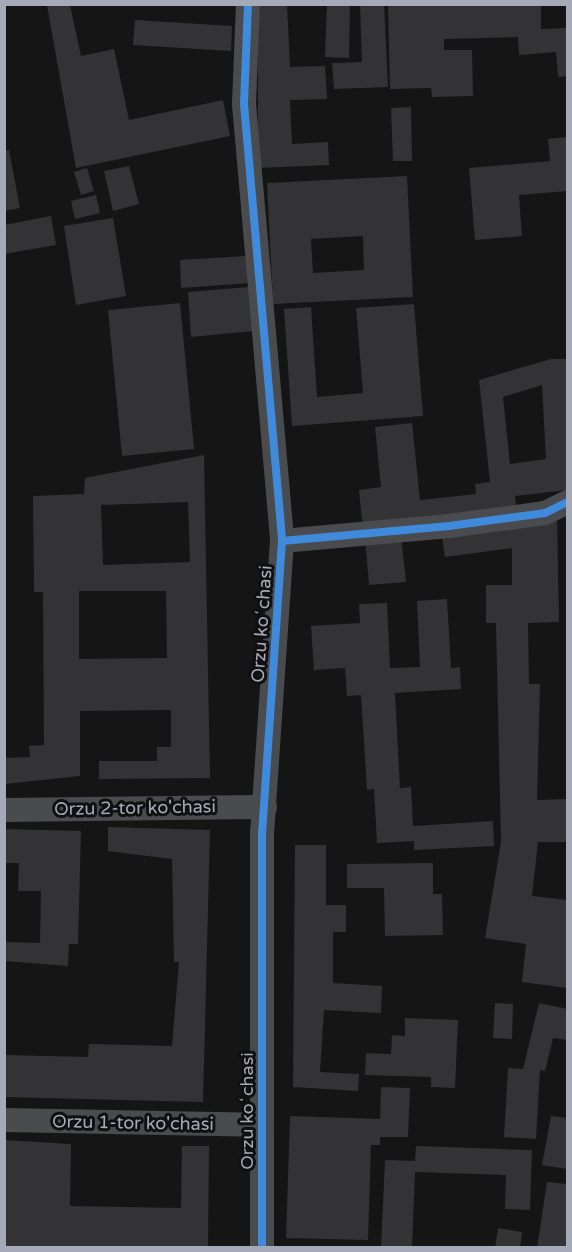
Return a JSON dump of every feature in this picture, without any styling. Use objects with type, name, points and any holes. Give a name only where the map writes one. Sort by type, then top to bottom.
[{"type":"street","name":"Orzu koʻchasi","points":[[248,4],[244,104],[282,541],[266,807],[262,1248]]},
{"type":"street","points":[[282,541],[449,526],[545,513],[567,502]]},
{"type":"street","name":"Orzu 2-tor ko'chasi","points":[[4,810],[266,807]]},
{"type":"street","name":"Orzu 1-tor ko'chasi","points":[[4,1120],[262,1125]]},
{"type":"building","points":[[258,4],[287,4],[290,67],[325,66],[327,99],[290,100],[292,144],[328,142],[329,165],[258,168]]},
{"type":"building","points":[[327,4],[350,4],[349,58],[325,57]]},
{"type":"building","points":[[360,4],[384,4],[388,87],[334,89],[332,63],[362,62]]},
{"type":"building","points":[[388,4],[541,4],[541,29],[567,28],[567,76],[558,77],[556,52],[519,55],[518,37],[444,39],[444,50],[472,50],[473,96],[432,97],[431,88],[390,89]]},
{"type":"building","points":[[47,5],[70,5],[81,56],[114,49],[129,120],[223,100],[230,136],[76,168]]},
{"type":"building","points":[[135,20],[232,26],[231,51],[133,45]]},
{"type":"building","points":[[411,107],[412,161],[393,161],[391,108]]},
{"type":"building","points":[[567,137],[567,191],[519,195],[522,236],[475,240],[469,168],[550,161],[548,139]]},
{"type":"building","points":[[9,150],[20,208],[4,211],[4,151]]},
{"type":"building","points":[[129,166],[139,204],[113,211],[104,171]]},
{"type":"building","points":[[87,168],[94,191],[81,195],[74,172]]},
{"type":"building","points":[[407,176],[413,297],[273,304],[267,183]],"holes":[[[363,236],[364,270],[313,273],[311,239]]]},
{"type":"building","points":[[96,195],[100,213],[75,219],[71,201]]},
{"type":"building","points":[[51,216],[56,245],[4,254],[4,225]]},
{"type":"building","points":[[113,218],[126,296],[76,305],[64,226]]},
{"type":"building","points":[[246,256],[248,283],[181,288],[180,260]]},
{"type":"building","points":[[249,287],[253,331],[191,337],[188,292]]},
{"type":"building","points":[[180,303],[194,449],[122,456],[108,310]]},
{"type":"building","points":[[414,304],[423,416],[292,426],[284,309],[311,307],[317,397],[363,393],[356,308]]},
{"type":"building","points":[[551,359],[567,359],[567,490],[515,496],[517,512],[363,529],[359,490],[381,487],[375,427],[412,423],[420,500],[476,494],[475,484],[490,482],[479,380]],"holes":[[[542,385],[546,459],[510,464],[503,397]]]},
{"type":"building","points":[[204,455],[210,778],[99,779],[99,761],[157,761],[157,747],[171,747],[171,710],[80,711],[80,776],[4,784],[4,758],[30,757],[29,746],[44,745],[43,592],[34,592],[33,496],[84,494],[85,478]],"holes":[[[188,502],[190,562],[103,565],[101,505]],[[79,591],[166,591],[167,658],[79,659]]]},
{"type":"building","points":[[557,515],[559,622],[528,623],[529,684],[540,684],[537,800],[567,799],[567,842],[538,842],[532,896],[567,900],[567,988],[522,982],[526,944],[485,938],[501,842],[496,623],[486,623],[486,585],[512,585],[512,548],[445,557],[441,529]]},
{"type":"building","points":[[401,535],[406,582],[369,585],[365,538]]},
{"type":"building","points":[[447,599],[451,668],[460,667],[461,689],[395,693],[400,788],[411,787],[413,826],[493,821],[494,846],[414,850],[414,841],[377,843],[374,789],[367,790],[361,695],[347,696],[345,668],[314,670],[311,626],[360,623],[359,604],[387,603],[390,668],[420,667],[417,601]]},
{"type":"building","points":[[108,827],[210,830],[203,1102],[4,1097],[4,1055],[88,1057],[89,1044],[172,1046],[179,962],[174,962],[172,859],[108,851]]},
{"type":"building","points":[[4,829],[81,831],[78,944],[69,944],[68,966],[4,961],[4,942],[40,943],[41,891],[18,891],[19,863],[4,863]]},
{"type":"building","points":[[295,845],[326,845],[326,905],[346,905],[346,932],[333,932],[333,983],[382,986],[381,1013],[324,1010],[320,1072],[359,1074],[358,1091],[293,1087]]},
{"type":"building","points":[[433,863],[433,894],[442,894],[443,935],[385,936],[384,888],[347,888],[347,864]]},
{"type":"building","points":[[495,1003],[513,1004],[512,1039],[493,1038]]},
{"type":"building","points":[[539,1003],[567,1009],[567,1040],[553,1038],[545,1071],[540,1070],[536,1139],[504,1137],[508,1068],[523,1069]]},
{"type":"building","points":[[405,1018],[458,1020],[455,1088],[431,1087],[431,1077],[365,1075],[366,1053],[391,1054],[392,1035],[405,1036]]},
{"type":"building","points":[[381,1087],[410,1088],[408,1137],[380,1137],[380,1145],[371,1145],[368,1240],[286,1238],[290,1116],[380,1119]]},
{"type":"building","points":[[551,1116],[567,1118],[567,1169],[542,1165]]},
{"type":"building","points":[[4,1140],[71,1144],[70,1206],[181,1208],[182,1146],[209,1146],[208,1248],[4,1248]]},
{"type":"building","points":[[416,1146],[532,1150],[530,1210],[505,1209],[506,1175],[415,1172],[412,1248],[381,1248],[385,1160],[415,1161]]},
{"type":"building","points":[[547,1182],[567,1184],[567,1248],[537,1248]]},
{"type":"building","points":[[498,1228],[522,1232],[520,1248],[495,1248]]},
{"type":"cycle path","points":[[248,4],[244,104],[282,541],[262,832],[262,1248]]},
{"type":"cycle path","points":[[282,541],[449,526],[545,513],[568,502]]}]
